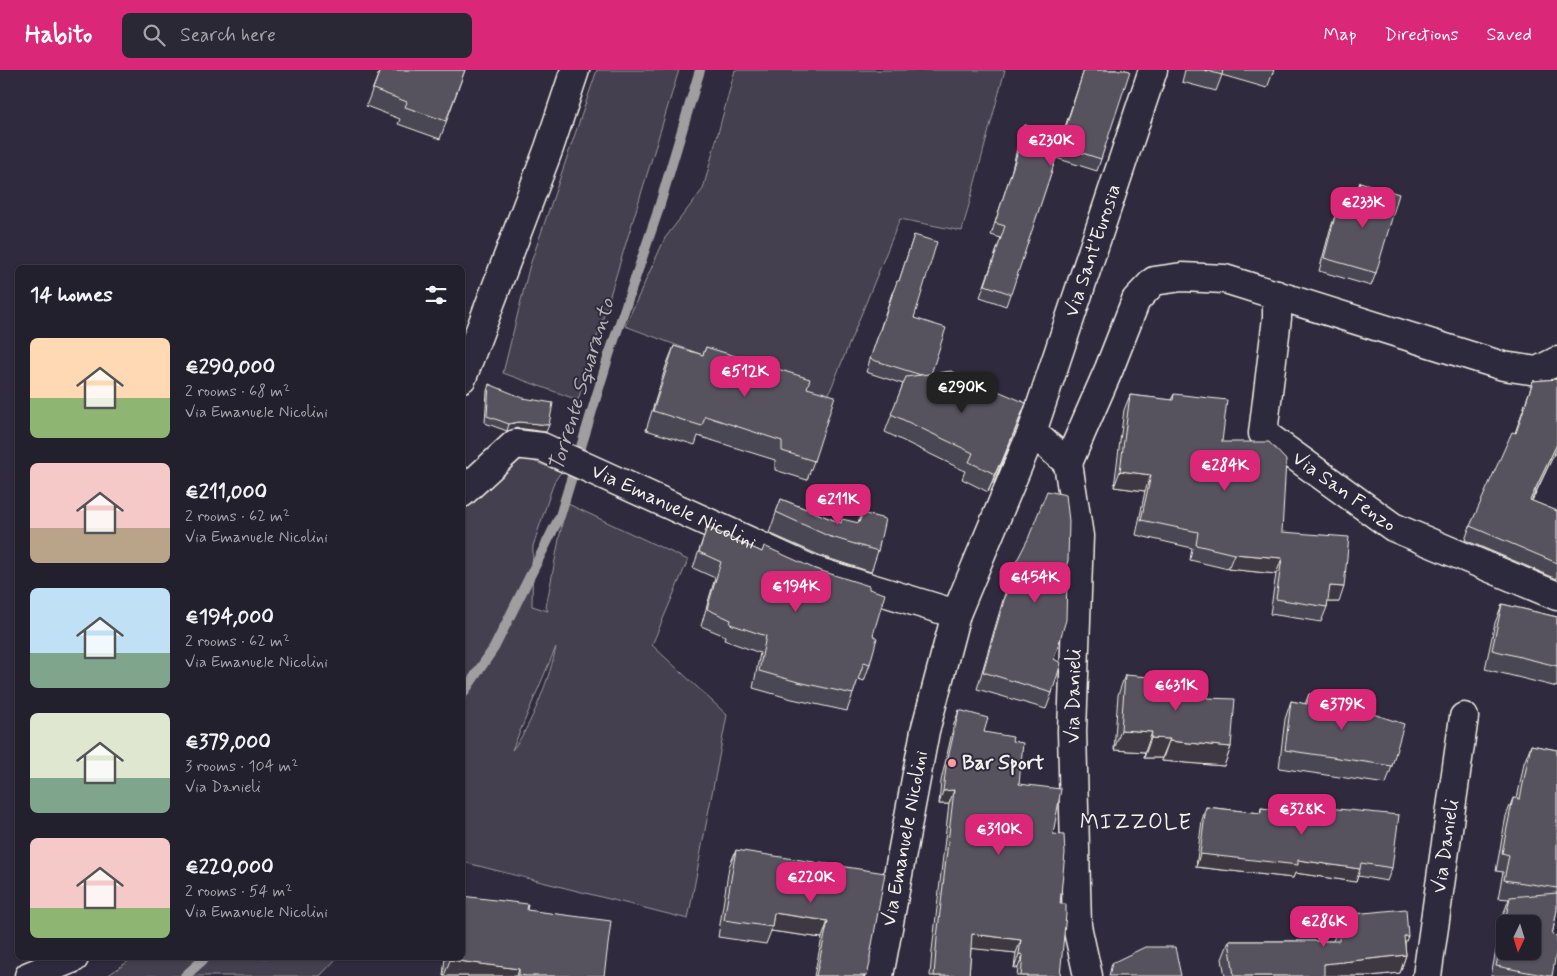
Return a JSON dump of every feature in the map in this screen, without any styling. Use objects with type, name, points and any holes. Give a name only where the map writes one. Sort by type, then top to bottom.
[{"type":"street","points":[[465,370],[548,148],[575,70]]},
{"type":"street","name":"Via Sant'Eurosia","points":[[1032,432],[1153,70]]},
{"type":"street","points":[[1032,432],[1068,463],[1109,369],[1136,300],[1154,281],[1182,277],[1225,279],[1503,366],[1537,371],[1557,361]]},
{"type":"street","name":"Via San Fenzo","points":[[1277,295],[1278,318],[1263,433],[1394,527],[1557,596]]},
{"type":"street","name":"Via Emanuele Nicolini","points":[[879,976],[925,731],[956,614],[1032,432]]},
{"type":"street","name":"Via Emanuele Nicolini","points":[[465,490],[515,444],[542,447],[815,571],[956,614]]},
{"type":"street","name":"Via Danieli","points":[[1068,463],[1079,536],[1072,732],[1077,926],[1088,976]]},
{"type":"street","name":"Via Danieli","points":[[1427,976],[1464,717]]},
{"type":"street","points":[[29,976],[69,960]]},
{"type":"shaded area","points":[[597,70],[679,70],[578,400],[503,373],[529,268]]},
{"type":"shaded area","points":[[735,70],[1005,70],[962,231],[900,219],[826,401],[625,326],[665,238],[703,189]]},
{"type":"shaded area","points":[[520,456],[561,472],[554,482],[533,546],[532,606],[548,611],[546,607],[566,503],[688,560],[652,645],[727,715],[688,919],[465,863],[465,505]],"holes":[[[556,647],[545,686],[533,716],[512,750]]]},
{"type":"shaded area","points":[[130,960],[335,960],[320,976],[107,976]]},
{"type":"building","points":[[380,70],[465,70],[446,121],[405,107],[407,102],[373,89]]},
{"type":"building","points":[[1084,70],[1130,71],[1101,159],[1060,146],[1011,294],[985,285],[1005,226],[995,223],[1025,125],[1062,139]]},
{"type":"building","points":[[1204,70],[1223,70],[1222,75]]},
{"type":"building","points":[[1360,182],[1399,194],[1376,273],[1324,258],[1335,216],[1343,218],[1346,204],[1353,206]]},
{"type":"building","points":[[914,235],[937,242],[914,318],[946,328],[931,374],[921,375],[870,359]]},
{"type":"building","points":[[674,346],[703,355],[706,347],[810,379],[807,388],[835,396],[814,461],[782,451],[782,441],[705,416],[702,426],[653,411]]},
{"type":"building","points":[[951,371],[1026,403],[995,474],[969,462],[973,453],[891,414],[906,377]]},
{"type":"building","points":[[1557,379],[1557,444],[1530,500],[1557,511],[1557,563],[1470,526],[1512,432],[1516,433],[1533,381]]},
{"type":"building","points":[[489,384],[523,398],[553,403],[549,425],[519,422],[509,424],[487,416]]},
{"type":"building","points":[[1174,394],[1227,400],[1222,442],[1269,442],[1286,460],[1282,532],[1349,537],[1344,587],[1330,586],[1327,607],[1276,599],[1282,558],[1234,554],[1196,545],[1198,532],[1141,520],[1151,475],[1120,471],[1130,395],[1173,400]]},
{"type":"building","points":[[1047,491],[1066,495],[1069,521],[1068,561],[1062,576],[1067,578],[1066,620],[1054,659],[1061,663],[1052,693],[983,672],[1014,566],[1028,539]]},
{"type":"building","points":[[781,499],[841,523],[842,519],[859,523],[862,513],[885,519],[878,551],[828,536],[776,512]]},
{"type":"building","points":[[707,527],[762,552],[764,546],[815,569],[869,586],[869,589],[885,594],[873,635],[877,638],[870,664],[864,662],[853,694],[759,671],[766,636],[730,624],[731,620],[707,609],[721,562],[699,552]]},
{"type":"building","points":[[1502,604],[1557,617],[1557,666],[1492,650]]},
{"type":"building","points":[[1125,675],[1175,679],[1175,689],[1207,691],[1207,698],[1235,699],[1231,747],[1169,741],[1170,739],[1151,738],[1152,732],[1121,730]]},
{"type":"building","points":[[1309,694],[1372,703],[1370,713],[1404,724],[1392,766],[1285,750],[1291,701],[1307,704]]},
{"type":"building","points":[[959,710],[988,718],[984,732],[1013,737],[1012,741],[1023,743],[1019,784],[1061,789],[1053,834],[1064,835],[1065,853],[1060,904],[1066,904],[1066,914],[1060,976],[1021,976],[1023,955],[1019,954],[1021,940],[972,934],[969,976],[934,976],[954,790],[943,791],[946,767]]},
{"type":"building","points":[[1531,745],[1557,750],[1557,888],[1504,880],[1509,855],[1502,853],[1513,798],[1520,799]]},
{"type":"building","points":[[1287,804],[1399,815],[1392,868],[1361,863],[1360,869],[1298,860],[1298,865],[1200,854],[1206,807],[1261,813],[1261,808],[1286,811]]},
{"type":"building","points":[[736,850],[885,873],[867,976],[816,976],[828,921],[774,913],[772,927],[724,920]]},
{"type":"building","points":[[1557,893],[1557,910],[1552,935],[1557,936],[1557,948],[1552,976],[1496,966],[1497,960],[1541,960],[1541,915],[1506,915],[1510,897]]},
{"type":"building","points":[[465,896],[528,904],[527,910],[611,921],[604,976],[526,976],[519,975],[519,969],[450,960],[465,960]]},
{"type":"building","points":[[1406,909],[1408,936],[1404,936],[1406,955],[1324,964],[1324,976],[1234,976],[1229,941],[1339,941],[1340,922],[1354,921],[1353,914]]},
{"type":"building","points":[[1145,947],[1175,947],[1181,976],[1109,976],[1112,963]]},
{"type":"waterway","name":"Torrente Squaranto","points":[[465,691],[494,648],[560,516],[609,355],[657,214],[700,70]]},
{"type":"waterway","name":"Torrente Squaranto","points":[[185,976],[203,960]]},
{"type":"place","name":"Bar Sport","points":[[952,763]]},
{"type":"district","name":"MIZZOLE","points":[[1136,823]]}]
